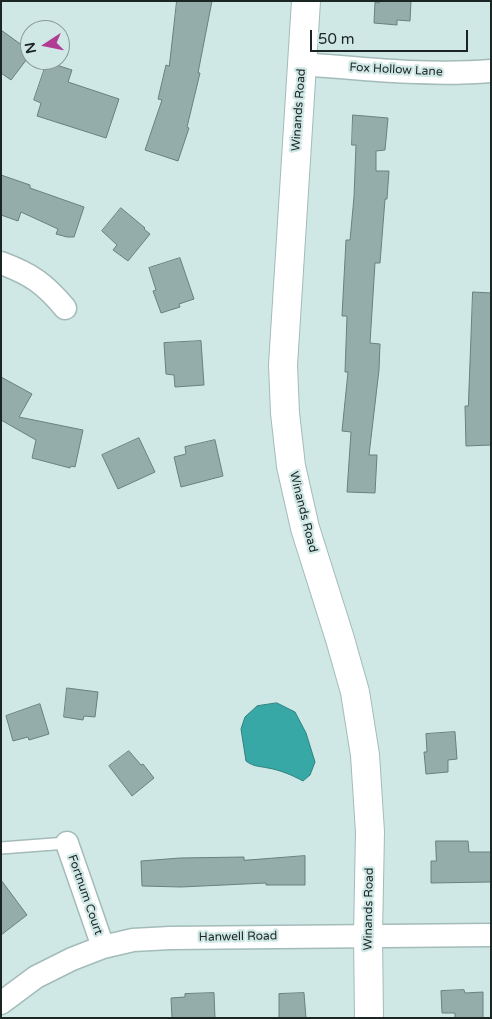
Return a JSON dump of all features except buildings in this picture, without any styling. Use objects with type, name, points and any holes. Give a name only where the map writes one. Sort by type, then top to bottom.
[{"type":"street","name":"Winands Road","points":[[306,1],[283,365],[285,413],[292,466],[305,528],[340,639],[354,692],[365,754],[370,832],[369,1018]]},
{"type":"street","name":"Fox Hollow Lane","points":[[302,64],[447,73],[491,71]]},
{"type":"street","points":[[1,263],[32,277],[50,290],[65,308]]},
{"type":"street","name":"Fortnum Court","points":[[67,842],[103,947]]},
{"type":"street","name":"Hanwell Road","points":[[1,1003],[36,977],[72,959],[103,947],[133,940],[368,935],[491,935]]},
{"type":"lane","points":[[1,848],[67,842]]},
{"type":"water","points":[[277,703],[295,712],[306,733],[315,762],[310,775],[303,781],[281,771],[254,765],[246,761],[241,729],[245,717],[257,706]]}]
